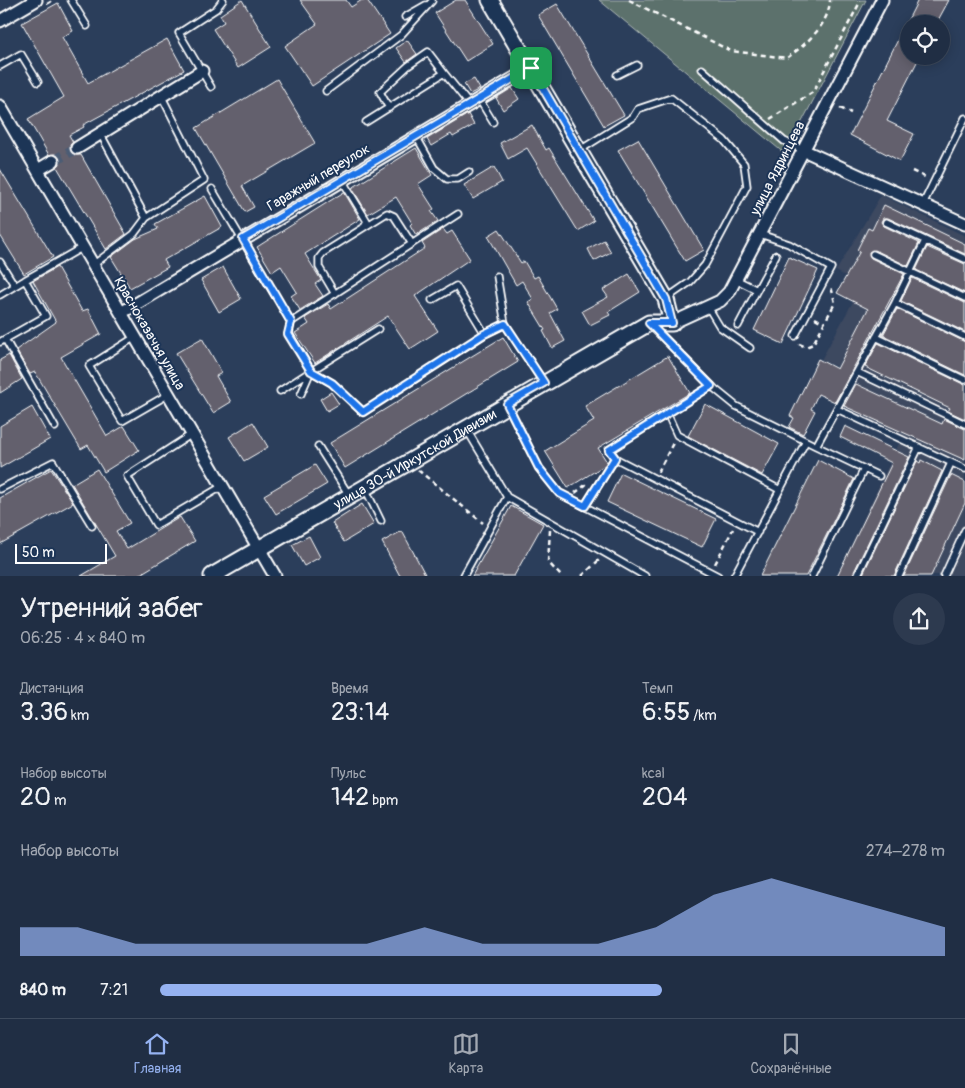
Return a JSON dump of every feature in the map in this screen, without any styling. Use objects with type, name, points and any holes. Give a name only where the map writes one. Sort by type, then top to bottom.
[{"type":"street","points":[[0,22],[36,0]]},
{"type":"street","points":[[490,0],[666,299],[672,323]]},
{"type":"street","name":"улица Ядринцева","points":[[672,323],[720,301],[737,280],[882,0]]},
{"type":"street","name":"Гаражный переулок","points":[[121,313],[531,68]]},
{"type":"street","points":[[77,148],[202,71]]},
{"type":"street","name":"Красноказачья улица","points":[[0,106],[275,576]]},
{"type":"street","points":[[803,150],[965,224]]},
{"type":"street","points":[[38,170],[53,161]]},
{"type":"street","name":"улица 30-й Иркутской Дивизии","points":[[214,575],[258,547],[649,323],[672,323]]},
{"type":"lane","points":[[72,0],[87,26]]},
{"type":"lane","points":[[211,87],[179,33],[216,9],[223,0]]},
{"type":"lane","points":[[405,17],[433,0]]},
{"type":"lane","points":[[326,92],[401,35],[433,0]]},
{"type":"lane","points":[[388,108],[380,92],[408,66],[428,52],[444,72],[493,122]]},
{"type":"lane","points":[[0,66],[21,54],[38,82]]},
{"type":"lane","points":[[617,75],[637,65]]},
{"type":"lane","points":[[702,69],[784,140],[803,150]]},
{"type":"lane","points":[[366,122],[444,72]]},
{"type":"lane","points":[[93,265],[134,234],[146,218],[204,180],[162,95]]},
{"type":"lane","points":[[579,150],[633,117],[638,109],[670,98],[724,140],[744,164],[747,186],[705,265],[690,282],[666,299]]},
{"type":"lane","points":[[923,204],[965,118]]},
{"type":"lane","points":[[100,133],[146,218]]},
{"type":"lane","points":[[416,136],[434,168],[447,179],[458,179],[469,172]]},
{"type":"lane","points":[[342,180],[367,220],[362,229]]},
{"type":"lane","points":[[212,189],[291,322]]},
{"type":"lane","points":[[335,294],[319,267],[318,258],[323,253],[387,213],[394,216],[412,244]]},
{"type":"lane","points":[[458,214],[291,322],[288,334],[311,371],[332,383],[363,412],[484,334],[505,324]]},
{"type":"lane","points":[[886,222],[965,259]]},
{"type":"lane","points":[[760,234],[788,244],[831,268],[795,336]]},
{"type":"lane","points":[[816,446],[876,337],[925,241]]},
{"type":"lane","points":[[0,295],[83,247]]},
{"type":"lane","points":[[873,254],[965,298]]},
{"type":"lane","points":[[738,326],[776,255]]},
{"type":"lane","points":[[0,262],[15,286]]},
{"type":"lane","points":[[497,276],[505,324],[544,383]]},
{"type":"lane","points":[[24,280],[46,316],[3,341],[55,427]]},
{"type":"lane","points":[[737,280],[757,290]]},
{"type":"lane","points":[[432,300],[456,286],[484,334]]},
{"type":"lane","points":[[894,303],[965,337]]},
{"type":"lane","points":[[708,307],[720,327],[750,348]]},
{"type":"lane","points":[[649,323],[711,386],[736,406],[879,476]]},
{"type":"lane","points":[[280,391],[378,329]]},
{"type":"lane","points":[[135,337],[89,366],[122,421],[168,394]]},
{"type":"lane","points":[[876,337],[965,380]]},
{"type":"lane","points":[[301,394],[311,371]]},
{"type":"lane","points":[[857,372],[965,424]]},
{"type":"lane","points":[[711,386],[609,450],[615,458],[758,532]]},
{"type":"lane","points":[[507,404],[539,468],[559,493],[718,576]]},
{"type":"lane","points":[[837,409],[965,469]]},
{"type":"lane","points":[[667,414],[677,436],[780,490]]},
{"type":"lane","points":[[466,428],[507,497],[645,576]]},
{"type":"lane","points":[[192,434],[127,476],[156,525],[223,486]]},
{"type":"lane","points":[[734,576],[806,441]]},
{"type":"lane","points":[[318,446],[349,495]]},
{"type":"lane","points":[[858,576],[919,447]]},
{"type":"lane","points":[[585,506],[615,458]]},
{"type":"lane","points":[[0,488],[53,462],[92,526]]},
{"type":"lane","points":[[899,576],[951,463]]},
{"type":"lane","points":[[812,576],[864,469]]},
{"type":"lane","points":[[364,486],[381,521]]},
{"type":"lane","points":[[464,575],[507,497]]},
{"type":"lane","points":[[944,576],[965,530]]},
{"type":"path","points":[[629,0],[731,51],[787,58],[811,40],[830,9],[830,0]]},
{"type":"path","points":[[764,123],[813,92],[859,4],[858,0]]},
{"type":"path","points":[[840,108],[851,113]]},
{"type":"path","points":[[912,171],[934,181]]},
{"type":"path","points":[[795,336],[798,343],[806,347],[813,344],[835,303],[829,272]]},
{"type":"path","points":[[654,478],[677,436]]},
{"type":"path","points":[[412,459],[421,474],[478,521],[491,527]]},
{"type":"path","points":[[551,521],[548,562],[561,576]]},
{"type":"path","points":[[711,572],[737,521]]},
{"type":"path","points":[[582,576],[607,553]]},
{"type":"shaded area","points":[[881,195],[965,236],[965,575],[837,575],[902,437],[834,401],[848,372],[821,360],[862,285],[836,271]]},
{"type":"green space","points":[[599,0],[866,0],[785,154]]},
{"type":"building","points":[[242,0],[271,47],[238,68],[213,29],[224,22],[220,15]]},
{"type":"building","points":[[300,0],[346,0],[351,7],[362,0],[367,0],[390,34],[312,86],[285,46],[317,24]]},
{"type":"building","points":[[456,0],[465,0],[493,44],[466,61],[435,13]]},
{"type":"building","points":[[918,0],[949,0],[941,15],[910,15]]},
{"type":"building","points":[[58,3],[73,31],[62,37],[88,83],[167,39],[184,70],[83,125],[84,127],[69,135],[73,142],[70,145],[70,151],[74,155],[81,155],[126,234],[106,249],[57,167],[60,164],[60,158],[56,154],[49,155],[28,119],[64,97],[22,23]]},
{"type":"building","points":[[557,4],[624,115],[604,126],[538,15]]},
{"type":"building","points":[[900,36],[900,65],[915,65],[887,121],[914,134],[900,161],[850,135]]},
{"type":"building","points":[[407,40],[417,54],[406,62],[396,48]]},
{"type":"building","points":[[277,79],[315,143],[242,186],[254,207],[245,212],[196,128]]},
{"type":"building","points":[[474,79],[480,89],[470,94],[464,84]]},
{"type":"building","points":[[512,88],[519,99],[503,110],[496,98]]},
{"type":"building","points":[[468,114],[474,125],[453,137],[451,134],[431,146],[427,139]]},
{"type":"building","points":[[532,125],[546,150],[549,148],[594,221],[578,231],[527,148],[508,159],[500,143]]},
{"type":"building","points":[[638,139],[704,250],[685,261],[618,150]]},
{"type":"building","points":[[416,148],[432,175],[418,184],[434,209],[431,211],[438,221],[416,235],[410,225],[412,223],[396,197],[368,214],[352,188]]},
{"type":"building","points":[[494,167],[502,182],[473,199],[464,185]]},
{"type":"building","points":[[0,169],[53,257],[24,274],[0,235]]},
{"type":"building","points":[[344,192],[360,219],[305,254],[321,280],[315,284],[323,296],[300,310],[291,296],[297,292],[281,266],[272,272],[257,247]]},
{"type":"building","points":[[205,196],[222,227],[164,260],[168,267],[130,288],[111,257],[135,239],[158,229],[155,224]]},
{"type":"building","points":[[884,205],[965,244],[965,254],[888,218],[883,218],[881,222],[884,226],[919,243],[908,266],[875,250],[869,252],[871,258],[904,274],[835,402],[818,394],[811,409],[815,411],[803,434],[789,427],[794,418],[790,416],[818,359],[837,369],[868,309],[837,293],[860,251],[857,250],[868,228],[872,230]]},
{"type":"building","points":[[443,229],[447,234],[452,231],[470,259],[415,296],[438,331],[410,349],[388,316],[315,363],[295,333],[309,324],[305,318],[328,304],[331,309],[425,248],[422,243]]},
{"type":"building","points":[[499,229],[521,263],[524,261],[534,278],[538,276],[557,309],[550,313],[565,341],[552,348],[543,331],[545,330],[528,302],[533,299],[522,281],[516,285],[488,236]]},
{"type":"building","points":[[604,240],[611,252],[594,261],[588,249]]},
{"type":"building","points":[[927,247],[965,264],[965,293],[916,270]]},
{"type":"building","points":[[789,257],[818,270],[783,344],[754,330]]},
{"type":"building","points":[[57,267],[82,311],[88,309],[101,334],[61,357],[107,436],[124,426],[139,450],[104,472],[88,445],[81,449],[35,372],[30,374],[16,350],[56,322],[33,281]]},
{"type":"building","points":[[223,267],[241,299],[219,312],[201,280]]},
{"type":"building","points":[[629,274],[640,292],[608,312],[610,315],[590,325],[582,311],[608,297],[603,290]]},
{"type":"building","points":[[912,278],[965,303],[965,332],[901,301]]},
{"type":"building","points":[[897,309],[965,342],[965,375],[883,335]]},
{"type":"building","points":[[503,337],[518,362],[345,468],[330,443]]},
{"type":"building","points":[[202,338],[222,373],[216,376],[231,402],[213,413],[176,353]]},
{"type":"building","points":[[878,343],[965,385],[965,419],[948,411],[950,408],[865,367]]},
{"type":"building","points":[[9,355],[22,379],[0,393],[0,360]]},
{"type":"building","points":[[668,356],[690,393],[598,448],[607,462],[605,465],[568,488],[545,451],[594,421],[585,406]]},
{"type":"building","points":[[856,384],[942,424],[944,419],[965,429],[965,460],[844,406]]},
{"type":"building","points":[[331,392],[339,404],[327,411],[320,399]]},
{"type":"building","points":[[705,404],[779,444],[762,475],[688,436]]},
{"type":"building","points":[[32,407],[50,439],[0,468],[0,426]]},
{"type":"building","points":[[253,422],[268,447],[244,461],[229,437]]},
{"type":"building","points":[[845,426],[909,457],[852,576],[837,576],[892,463],[840,437]]},
{"type":"building","points":[[818,460],[854,479],[806,576],[760,576]]},
{"type":"building","points":[[921,460],[942,471],[894,576],[862,576],[917,461],[920,463]]},
{"type":"building","points":[[315,465],[327,484],[276,514],[264,495]]},
{"type":"building","points":[[51,469],[73,503],[0,544],[0,498]]},
{"type":"building","points":[[97,469],[130,523],[116,531],[127,549],[180,517],[195,541],[137,576],[81,576],[115,556],[72,484]]},
{"type":"building","points":[[621,473],[716,519],[702,547],[607,502]]},
{"type":"building","points":[[951,475],[965,482],[965,503],[931,576],[904,576]]},
{"type":"building","points":[[362,504],[374,524],[344,542],[332,523]]},
{"type":"building","points":[[511,506],[543,524],[514,576],[472,576]]},
{"type":"building","points":[[402,531],[426,576],[400,576],[382,542]]},
{"type":"building","points":[[309,536],[320,557],[304,566],[292,545]]},
{"type":"tunnel","points":[[53,161],[77,148]]},
{"type":"route","points":[[531,68],[666,299],[672,323],[649,323],[711,386],[609,450],[615,458],[585,506],[559,493],[539,468],[507,404],[544,383],[505,324],[484,334],[363,412],[332,383],[311,371],[288,334],[291,322],[243,239],[531,68]]}]
